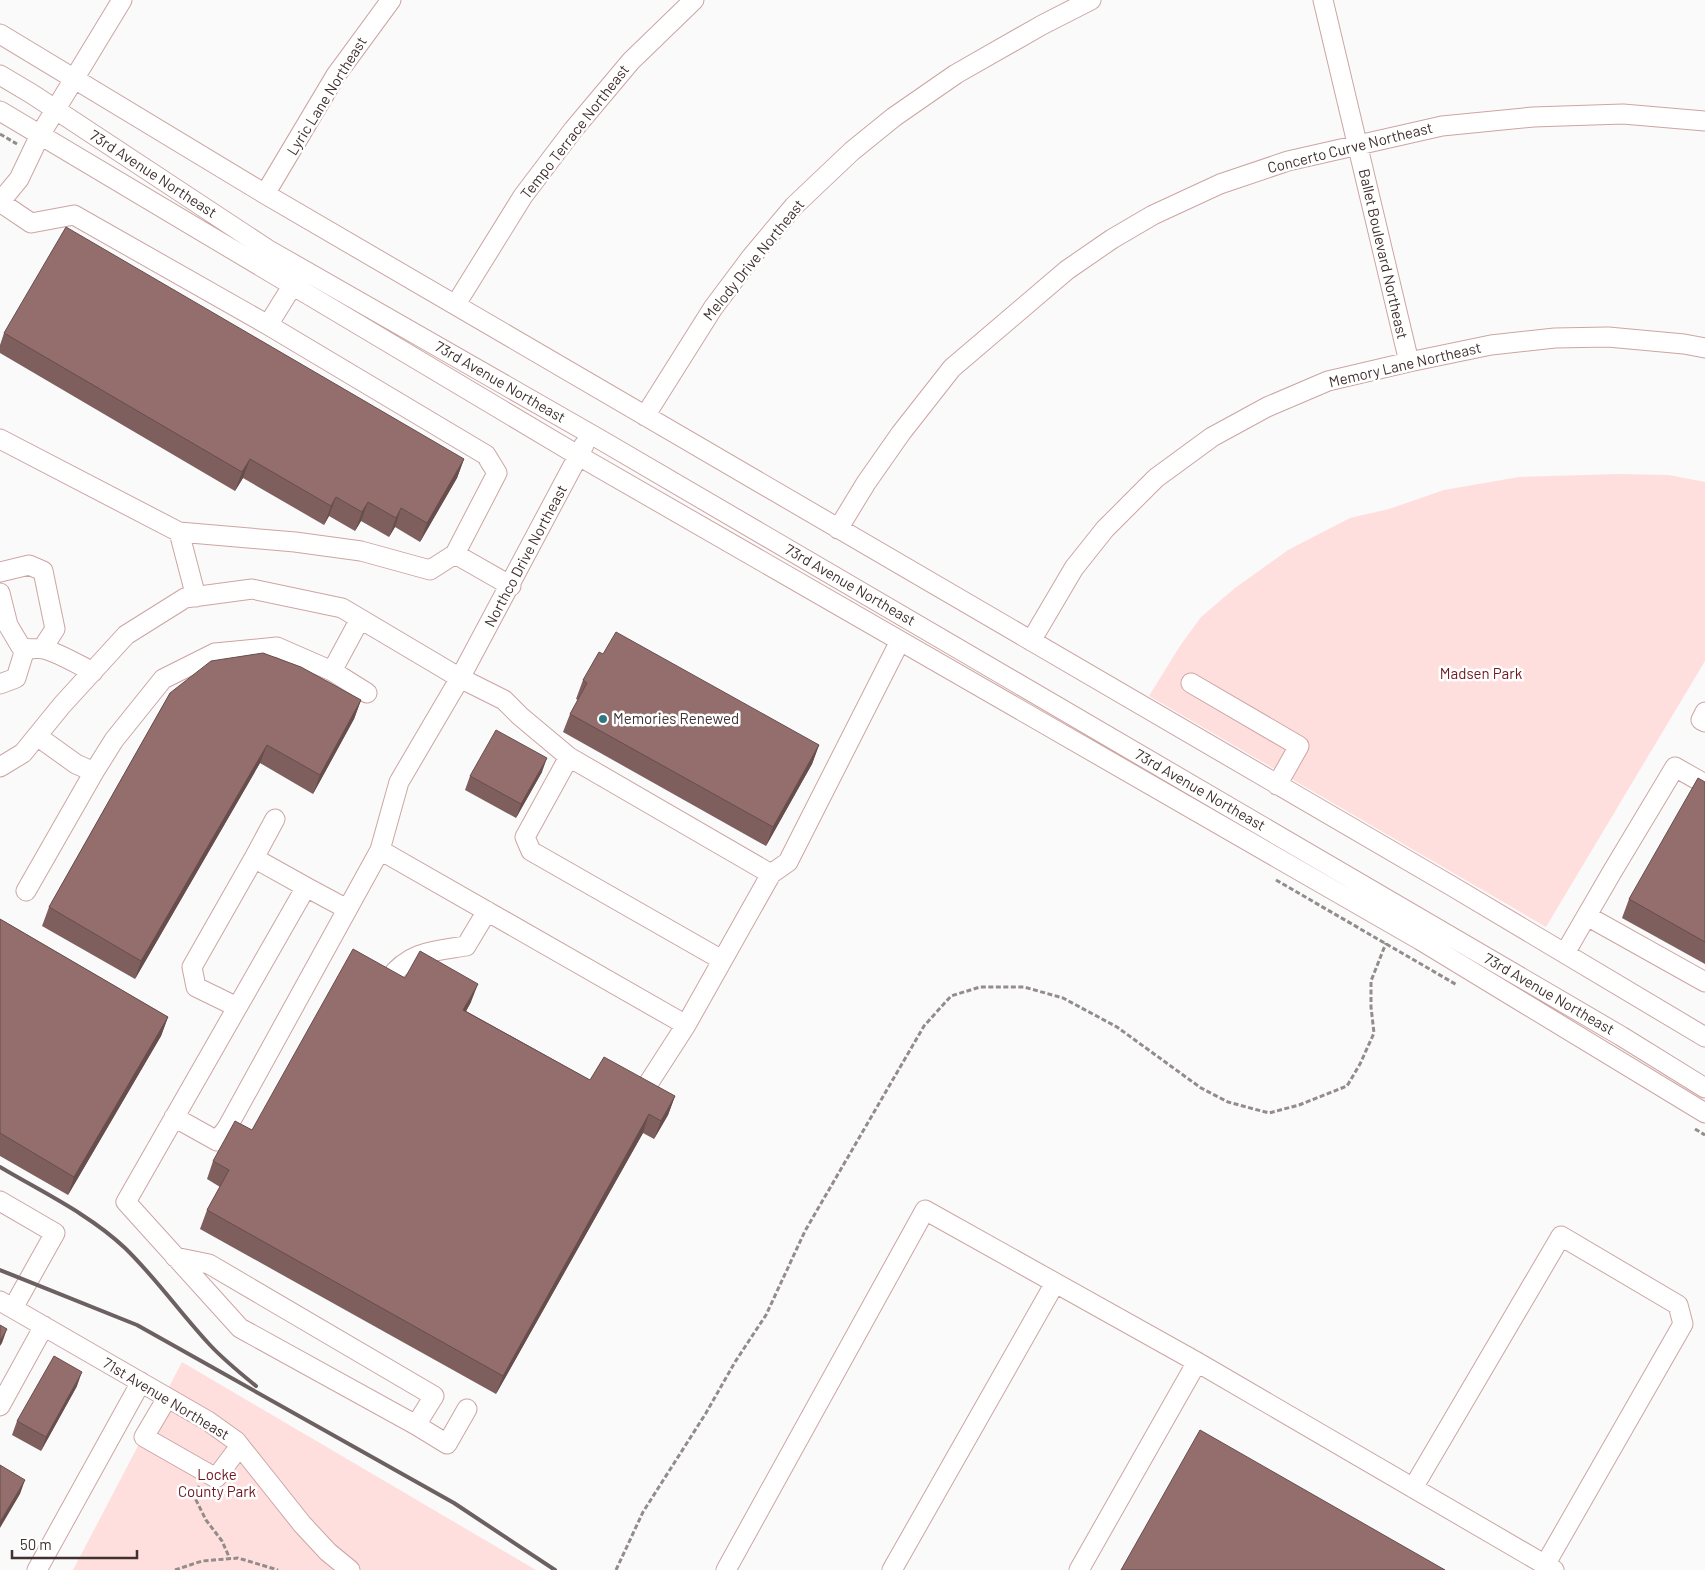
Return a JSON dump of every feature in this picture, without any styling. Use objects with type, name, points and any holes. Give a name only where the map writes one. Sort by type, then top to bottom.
[{"type":"street","points":[[0,439],[179,532],[295,542],[361,551],[430,570],[455,554],[497,473],[486,455],[268,325],[74,215],[31,223],[0,202],[19,179],[40,135],[122,0]]},
{"type":"street","name":"Lyric Lane Northeast","points":[[266,194],[336,75],[391,0]]},
{"type":"street","name":"Tempo Terrace Northeast","points":[[456,304],[523,196],[572,130],[631,61],[694,0]]},
{"type":"street","name":"Melody Drive Northeast","points":[[645,416],[713,308],[741,271],[794,206],[846,157],[894,116],[956,74],[1042,25],[1091,0]]},
{"type":"street","name":"Ballet Boulevard Northeast","points":[[1323,0],[1409,362]]},
{"type":"street","points":[[0,34],[266,194],[1566,953],[1705,1037]]},
{"type":"street","name":"73rd Avenue Northeast","points":[[0,75],[267,249],[297,277],[578,456],[1396,925],[1705,1113]]},
{"type":"street","name":"73rd Avenue Northeast","points":[[0,111],[297,277],[591,434],[1613,1031],[1705,1088]]},
{"type":"street","name":"Concerto Curve Northeast","points":[[838,529],[866,483],[901,433],[952,368],[1067,270],[1112,239],[1153,215],[1220,184],[1288,161],[1442,126],[1533,117],[1623,114],[1705,122]]},
{"type":"street","points":[[268,325],[297,277]]},
{"type":"street","name":"Memory Lane Northeast","points":[[1031,641],[1074,568],[1105,529],[1163,473],[1212,437],[1268,407],[1328,381],[1491,345],[1555,338],[1608,337],[1684,344],[1705,348]]},
{"type":"street","name":"Northco Drive Northeast","points":[[174,1117],[217,1141],[227,1128],[380,850],[399,782],[460,678],[591,434]]},
{"type":"street","points":[[179,532],[196,597]]},
{"type":"street","points":[[455,554],[510,586]]},
{"type":"street","points":[[0,572],[29,565],[43,571],[55,629],[33,649],[16,678],[0,684]]},
{"type":"street","points":[[0,767],[23,753],[126,635],[185,598],[252,589],[342,608],[460,678],[504,700],[568,757],[771,874]]},
{"type":"street","points":[[0,593],[8,625],[21,647],[60,655],[93,672]]},
{"type":"street","points":[[332,671],[360,619]]},
{"type":"street","points":[[648,1084],[686,1025],[771,874],[788,862],[900,641]]},
{"type":"street","points":[[26,891],[114,740],[163,679],[215,654],[277,647],[332,671],[367,693]]},
{"type":"street","points":[[1191,683],[1300,746],[1278,785]]},
{"type":"street","points":[[1705,712],[1701,720],[1705,722]]},
{"type":"street","points":[[37,736],[76,764],[94,772]]},
{"type":"street","points":[[568,757],[525,837],[531,852],[722,960]]},
{"type":"street","points":[[1566,953],[1675,766],[1705,784]]},
{"type":"street","points":[[237,1007],[196,987],[192,967],[275,820]]},
{"type":"street","points":[[380,850],[686,1025]]},
{"type":"street","points":[[254,858],[347,909]]},
{"type":"street","points":[[306,887],[126,1202],[240,1328],[447,1444],[467,1410]]},
{"type":"street","points":[[389,979],[397,968],[424,952],[466,946],[488,911]]},
{"type":"street","points":[[1587,916],[1705,982]]},
{"type":"street","points":[[0,1201],[55,1233],[7,1304]]},
{"type":"street","points":[[726,1570],[925,1210],[1197,1362],[1413,1488],[1549,1567],[1683,1324],[1678,1305],[1561,1236],[1413,1488]]},
{"type":"street","points":[[175,1257],[209,1264],[434,1396],[416,1425]]},
{"type":"street","points":[[892,1570],[1055,1283]]},
{"type":"street","name":"71st Avenue Northeast","points":[[7,1304],[208,1422],[236,1441],[302,1524],[328,1552],[350,1570]]},
{"type":"street","points":[[0,1406],[44,1326]]},
{"type":"street","points":[[1079,1570],[1197,1362]]},
{"type":"street","points":[[37,1570],[141,1382]]},
{"type":"street","points":[[167,1398],[144,1437],[216,1478],[234,1454],[241,1448]]},
{"type":"path","points":[[616,1570],[643,1512],[706,1414],[735,1362],[766,1315],[805,1231],[924,1026],[951,996],[980,987],[1024,988],[1063,998],[1117,1027],[1201,1088],[1228,1102],[1269,1113],[1299,1105],[1347,1086],[1360,1064],[1374,1033],[1371,981],[1396,925]]},
{"type":"path","points":[[206,1472],[194,1496],[206,1520],[222,1541],[230,1559]]},
{"type":"path","points":[[175,1570],[202,1561],[238,1558],[278,1570]]},
{"type":"green space","name":"Madsen Park","points":[[1619,474],[1669,475],[1705,482],[1705,661],[1546,927],[1149,696],[1180,646],[1201,617],[1235,588],[1288,550],[1350,518],[1389,509],[1444,490],[1519,477]]},
{"type":"green space","name":"Locke County Park","points":[[182,1362],[536,1570],[73,1570]]},
{"type":"building","points":[[66,227],[464,459],[427,523],[401,508],[396,518],[368,502],[362,512],[336,497],[331,506],[250,459],[242,472],[4,333]]},
{"type":"building","points":[[616,632],[819,745],[773,827],[570,714],[587,683],[583,680],[599,652],[603,654]]},
{"type":"building","points":[[263,653],[301,667],[361,700],[320,775],[267,745],[141,961],[49,907],[170,693],[211,661]]},
{"type":"building","points":[[496,730],[547,758],[521,804],[470,776]]},
{"type":"building","points":[[1698,778],[1705,782],[1705,942],[1629,899]]},
{"type":"building","points":[[0,919],[168,1017],[74,1177],[0,1133]]},
{"type":"building","points":[[353,949],[405,978],[420,951],[478,984],[463,1010],[590,1080],[604,1057],[675,1096],[661,1121],[649,1114],[503,1376],[207,1210],[229,1170],[213,1161],[235,1121],[252,1130]]},
{"type":"building","points":[[0,1325],[7,1329],[0,1341]]},
{"type":"building","points":[[54,1356],[82,1372],[46,1437],[17,1421]]},
{"type":"building","points":[[1200,1430],[1445,1570],[1121,1570]]},
{"type":"building","points":[[0,1465],[25,1480],[0,1522]]},
{"type":"railway","points":[[0,1167],[65,1204],[111,1236],[147,1271],[215,1351],[256,1386]]},
{"type":"railway","points":[[0,1270],[137,1325],[454,1503],[555,1570]]},
{"type":"place","name":"Memories Renewed","points":[[603,719]]}]
